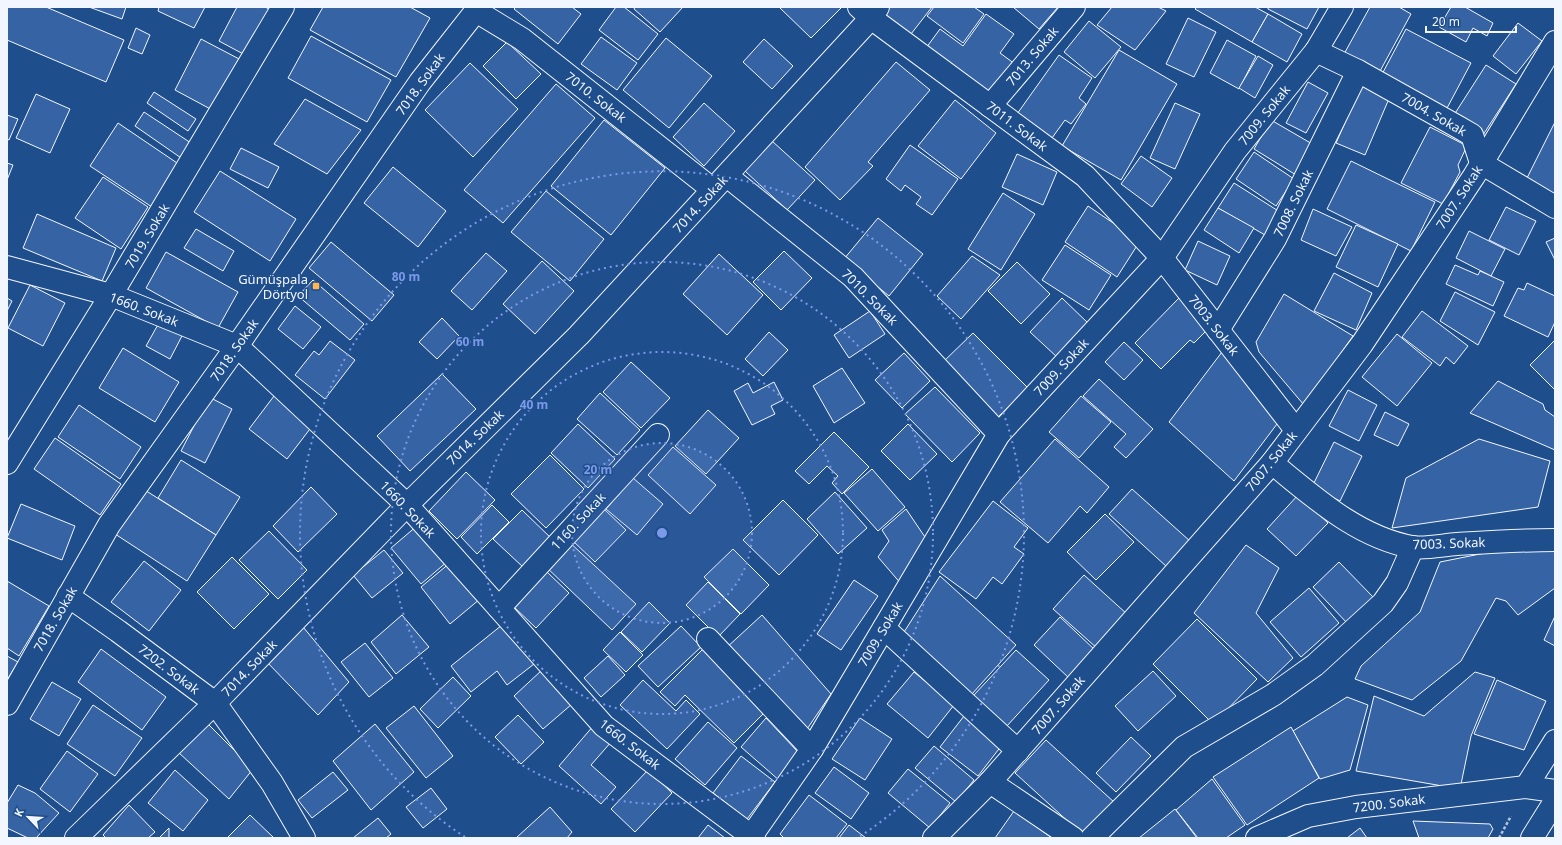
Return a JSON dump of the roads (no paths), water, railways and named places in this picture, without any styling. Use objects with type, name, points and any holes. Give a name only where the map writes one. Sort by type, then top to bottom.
[{"type":"street","name":"7019. Sokak","points":[[7,463],[111,295],[283,7]]},
{"type":"street","name":"7013. Sokak","points":[[990,106],[1074,7]]},
{"type":"street","name":"7009. Sokak","points":[[752,837],[812,749],[1000,434],[1162,258],[1236,151],[1316,51],[1342,7]]},
{"type":"street","name":"7010. Sokak","points":[[477,9],[522,39],[720,183],[853,277],[1000,434]]},
{"type":"street","name":"7018. Sokak","points":[[7,704],[110,525],[237,346],[420,82],[477,9]]},
{"type":"street","name":"7011. Sokak","points":[[870,11],[990,106],[1085,176],[1162,258]]},
{"type":"street","name":"7014. Sokak","points":[[76,838],[215,703],[406,504],[579,335],[720,183],[870,11]]},
{"type":"street","name":"7007. Sokak","points":[[934,838],[990,782],[1272,463],[1362,344],[1481,163],[1555,42]]},
{"type":"street","name":"7004. Sokak","points":[[1316,51],[1358,71],[1472,135],[1481,163]]},
{"type":"street","name":"7008. Sokak","points":[[1218,330],[1275,239],[1358,71]]},
{"type":"street","points":[[1481,163],[1555,207]]},
{"type":"street","name":"7003. Sokak","points":[[1162,258],[1296,430]]},
{"type":"street","name":"1660. Sokak","points":[[7,267],[111,295],[237,346],[406,504],[604,726],[752,837]]},
{"type":"street","name":"1160. Sokak","points":[[499,608],[658,435]]},
{"type":"street","name":"7003. Sokak","points":[[1272,463],[1328,508],[1351,523],[1378,536],[1413,547],[1509,540],[1555,540]]},
{"type":"street","points":[[1092,838],[1184,747],[1273,695],[1320,661],[1383,603],[1397,583],[1413,547]]},
{"type":"street","name":"7202. Sokak","points":[[68,596],[215,703],[272,783],[304,838]]},
{"type":"street","points":[[884,628],[1018,750]]},
{"type":"street","points":[[708,639],[812,749]]},
{"type":"street","points":[[1526,787],[1555,741]]},
{"type":"street","points":[[990,782],[1073,838]]},
{"type":"street","name":"7200. Sokak","points":[[1257,838],[1308,816],[1349,808],[1526,787],[1555,791]]},
{"type":"street","points":[[1532,838],[1555,801]]},
{"type":"place","name":"Gümüşpala Dörtyol","points":[[316,286]]}]
